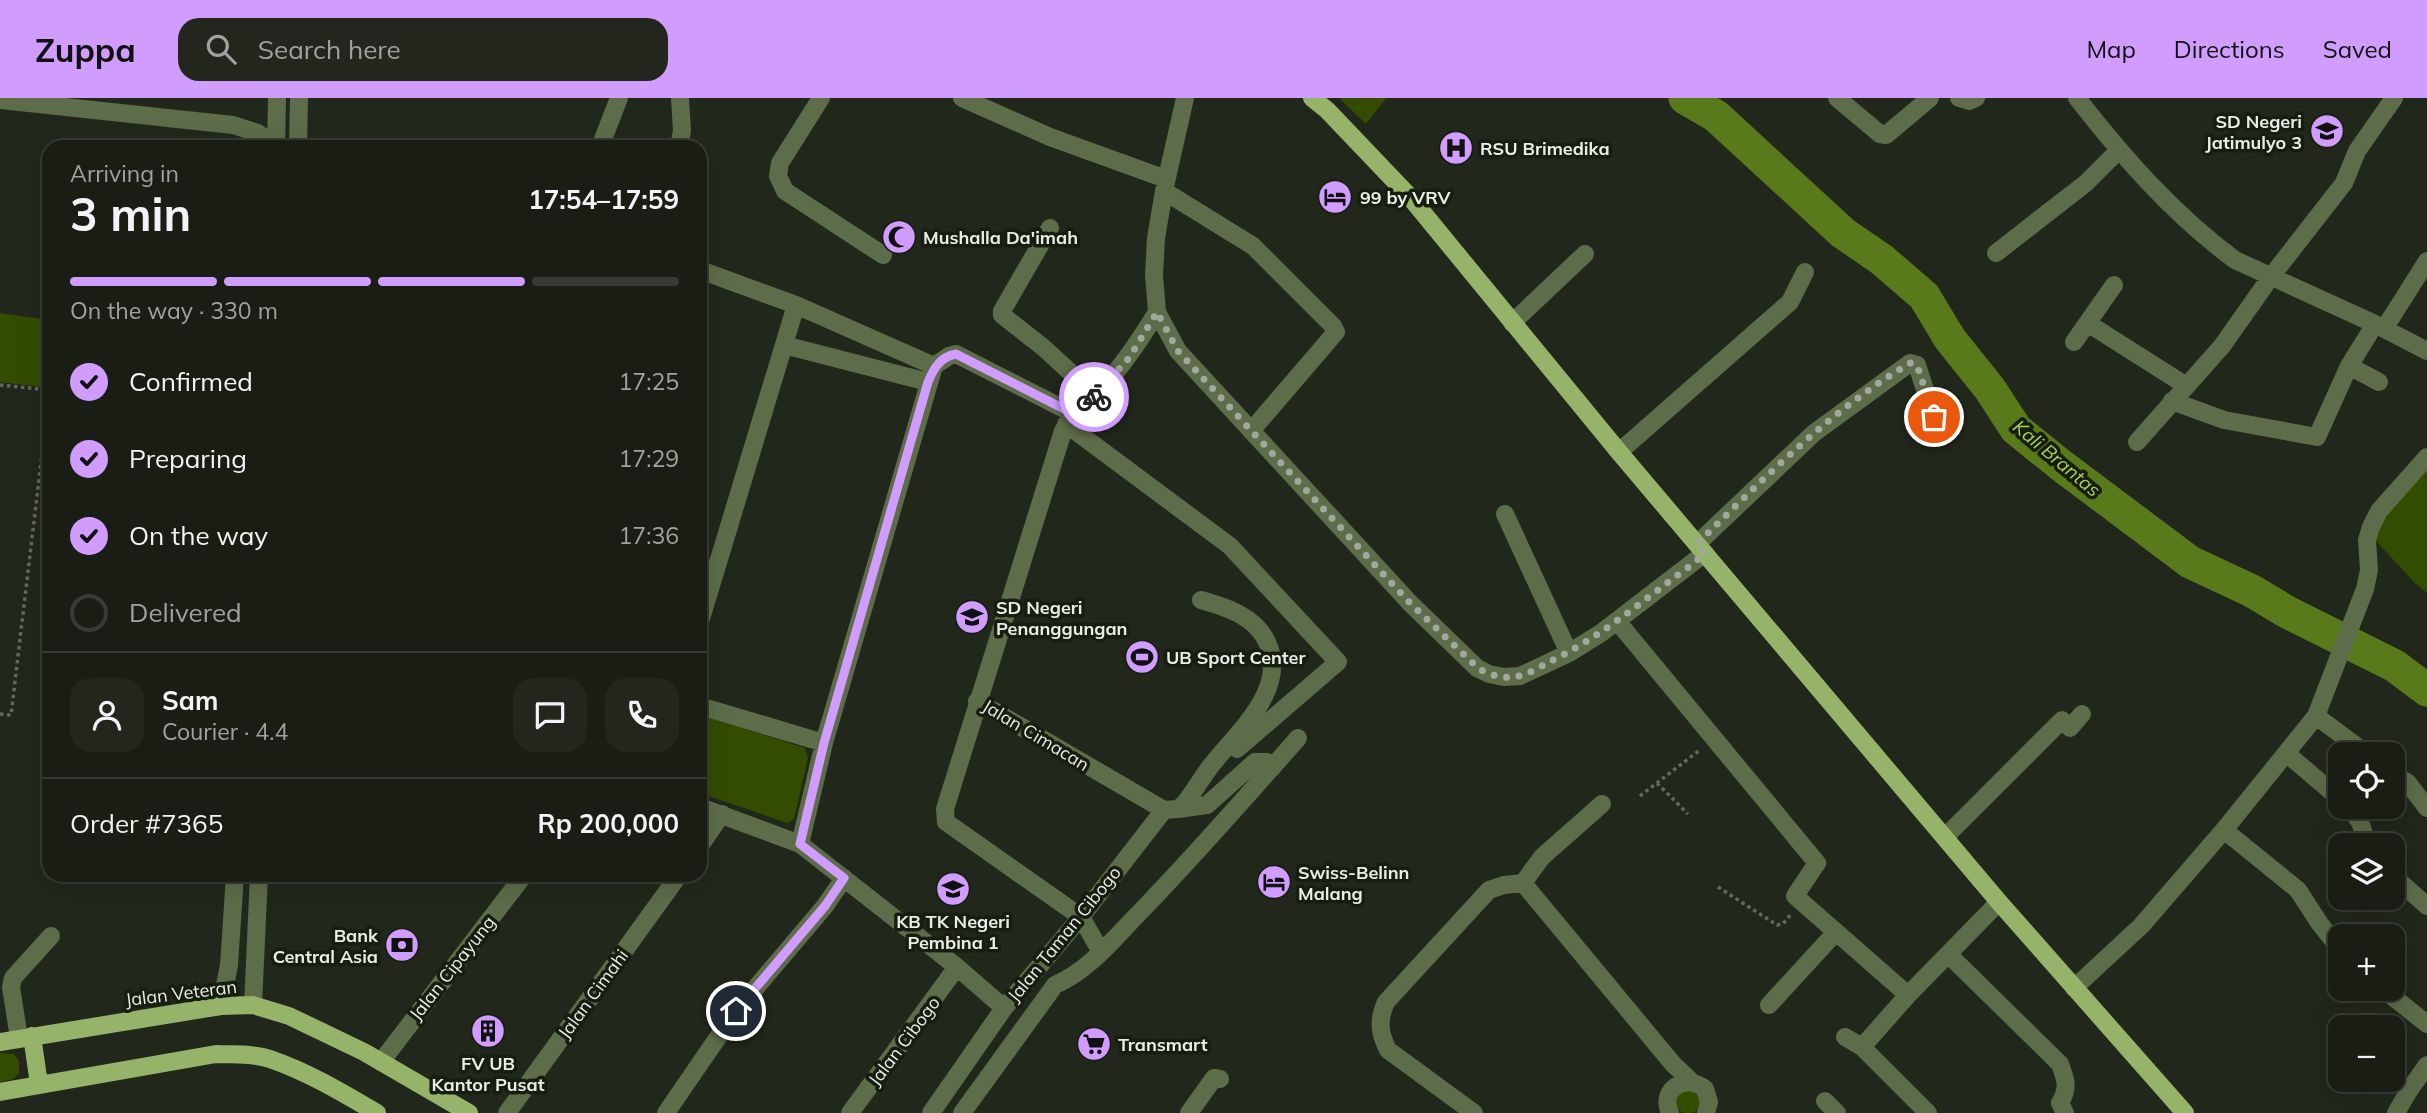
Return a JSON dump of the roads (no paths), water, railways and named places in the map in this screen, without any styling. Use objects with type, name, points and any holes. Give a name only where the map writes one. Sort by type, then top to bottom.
[{"type":"main road","points":[[1312,98],[1327,110],[1410,197],[1619,452],[1944,837],[2185,1113]]},
{"type":"main road","name":"Jalan Veteran","points":[[0,1042],[221,1006],[253,1006],[289,1016],[381,1062],[469,1113]]},
{"type":"main road","points":[[25,1037],[39,1084]]},
{"type":"main road","points":[[0,1091],[216,1055],[248,1055],[269,1059],[337,1089],[377,1113]]},
{"type":"street","points":[[276,140],[278,98]]},
{"type":"street","points":[[298,140],[299,98]]},
{"type":"street","points":[[603,140],[619,98]]},
{"type":"street","points":[[680,98],[680,140]]},
{"type":"street","points":[[821,98],[780,163],[778,176],[785,191],[883,255]]},
{"type":"street","points":[[962,98],[1165,185],[1253,246],[1333,326],[1336,332],[1251,431]]},
{"type":"street","points":[[1837,98],[1880,135],[1886,135],[1930,98]]},
{"type":"street","points":[[1959,98],[1969,101],[1976,98]]},
{"type":"street","points":[[2077,98],[2156,191],[2235,260],[2427,351]]},
{"type":"street","points":[[2137,442],[2222,346],[2270,278],[2344,183],[2357,151],[2394,98]]},
{"type":"street","points":[[0,100],[45,102],[233,125],[258,133],[267,140]]},
{"type":"street","points":[[1183,102],[1156,238],[1154,275],[1157,312],[1178,351],[1251,431],[1410,603],[1478,668],[1489,674],[1520,676],[1569,653],[1617,621],[1701,548],[1814,433],[1910,363],[1917,365],[1923,379],[1940,436]]},
{"type":"street","points":[[1996,253],[2086,183],[2119,150]]},
{"type":"street","points":[[1050,228],[1002,315],[1044,348],[1096,396]]},
{"type":"street","points":[[1512,323],[1586,254]]},
{"type":"street","points":[[2172,401],[2224,420],[2317,437],[2349,366],[2427,261]]},
{"type":"street","points":[[1619,452],[1790,302],[1805,272]]},
{"type":"street","points":[[707,273],[796,305],[931,374]]},
{"type":"street","points":[[2074,342],[2114,285]]},
{"type":"street","points":[[707,599],[796,305]]},
{"type":"street","points":[[1070,419],[1096,396],[1129,358],[1157,312]]},
{"type":"street","points":[[2089,324],[2185,386]]},
{"type":"street","points":[[783,345],[931,374]]},
{"type":"street","points":[[800,844],[824,743],[931,374],[949,356],[956,354],[1070,419],[1230,546],[1338,662],[1213,769],[1207,771]]},
{"type":"street","points":[[2349,366],[2379,382]]},
{"type":"street","name":"Jalan Cimacan","points":[[1070,419],[977,701],[1171,810]]},
{"type":"street","points":[[2074,988],[2141,926],[2224,830],[2316,716],[2365,589],[2369,570],[2367,540],[2371,527],[2379,511],[2427,457]]},
{"type":"street","points":[[1505,514],[1569,653]]},
{"type":"street","points":[[1201,600],[1230,609],[1247,618],[1262,632],[1272,652],[1273,671],[1264,696],[1244,726],[1207,771]]},
{"type":"street","points":[[1617,621],[1817,863],[1795,896],[1908,995]]},
{"type":"street","points":[[977,701],[945,809],[946,822],[1077,921],[1098,955]]},
{"type":"street","points":[[707,708],[824,743]]},
{"type":"street","points":[[1944,837],[2063,720],[2070,728],[2082,714]]},
{"type":"street","points":[[2316,716],[2351,742]]},
{"type":"street","points":[[962,1113],[1055,985],[1071,978],[1098,955],[1193,858],[1298,738]]},
{"type":"street","points":[[2286,753],[2328,789]]},
{"type":"street","points":[[1171,810],[1207,805],[1255,762],[1267,762],[1272,768]]},
{"type":"street","name":"Jalan Taman Cibogo","points":[[931,1113],[1004,1008],[1171,810],[1185,803],[1207,771]]},
{"type":"street","points":[[2405,781],[2427,808]]},
{"type":"street","points":[[1523,884],[1542,857],[1602,804]]},
{"type":"street","points":[[707,809],[800,844],[957,967],[1004,1008]]},
{"type":"street","points":[[707,836],[722,814]]},
{"type":"street","points":[[2224,830],[2298,890],[2328,934]]},
{"type":"street","points":[[666,1113],[736,1011],[825,906],[844,878]]},
{"type":"street","points":[[221,1006],[229,965],[235,882]]},
{"type":"street","points":[[253,1006],[259,882]]},
{"type":"street","name":"Jalan Cipayung","points":[[381,1062],[519,882]]},
{"type":"street","name":"Jalan Cimahi","points":[[507,1113],[674,882]]},
{"type":"street","points":[[1523,884],[1673,1064],[1692,1082],[1705,1089],[1710,1109]]},
{"type":"street","points":[[1474,1113],[1388,1050],[1380,1034],[1380,1016],[1387,1002],[1489,891],[1504,885],[1523,884]]},
{"type":"street","points":[[2405,887],[2427,906]]},
{"type":"street","points":[[1862,1047],[1908,995],[1999,902]]},
{"type":"street","points":[[1769,1005],[1836,932]]},
{"type":"street","points":[[25,1037],[11,987],[13,978],[51,936]]},
{"type":"street","points":[[1948,954],[2060,1064],[2067,1081],[2067,1091],[2060,1103],[2065,1113]]},
{"type":"street","name":"Jalan Cibogo","points":[[850,1113],[957,967]]},
{"type":"street","points":[[2398,1001],[2427,1024]]},
{"type":"street","points":[[1845,1037],[1862,1047],[1928,1113]]},
{"type":"street","points":[[1672,1088],[1673,1064]]},
{"type":"street","points":[[2396,1113],[2427,1065]]},
{"type":"street","points":[[1193,1110],[1214,1078],[1220,1079]]},
{"type":"street","points":[[1668,1111],[1668,1094],[1672,1088],[1678,1084],[1692,1082]]},
{"type":"waterway","name":"Kali Brantas","points":[[1685,98],[1716,116],[1843,233],[1881,259],[1924,296],[1950,339],[1990,389],[2016,429],[2062,466],[2190,562],[2252,591],[2287,612],[2395,666],[2427,690]]},
{"type":"place","name":"SD Negeri Jatimulyo 3","points":[[2327,131]]},
{"type":"place","name":"RSU Brimedika","points":[[1456,148]]},
{"type":"place","name":"99 by VRV","points":[[1335,197]]},
{"type":"place","name":"Mushalla Da'imah","points":[[899,237]]},
{"type":"place","name":"SD Negeri Penanggungan","points":[[972,617]]},
{"type":"place","name":"UB Sport Center","points":[[1142,657]]},
{"type":"place","name":"Swiss-Belinn Malang","points":[[1274,882]]},
{"type":"place","name":"KB TK Negeri Pembina 1","points":[[953,889]]},
{"type":"place","name":"Bank Central Asia","points":[[402,945]]},
{"type":"place","name":"FV UB Kantor Pusat","points":[[488,1031]]},
{"type":"place","name":"Transmart","points":[[1094,1044]]}]
